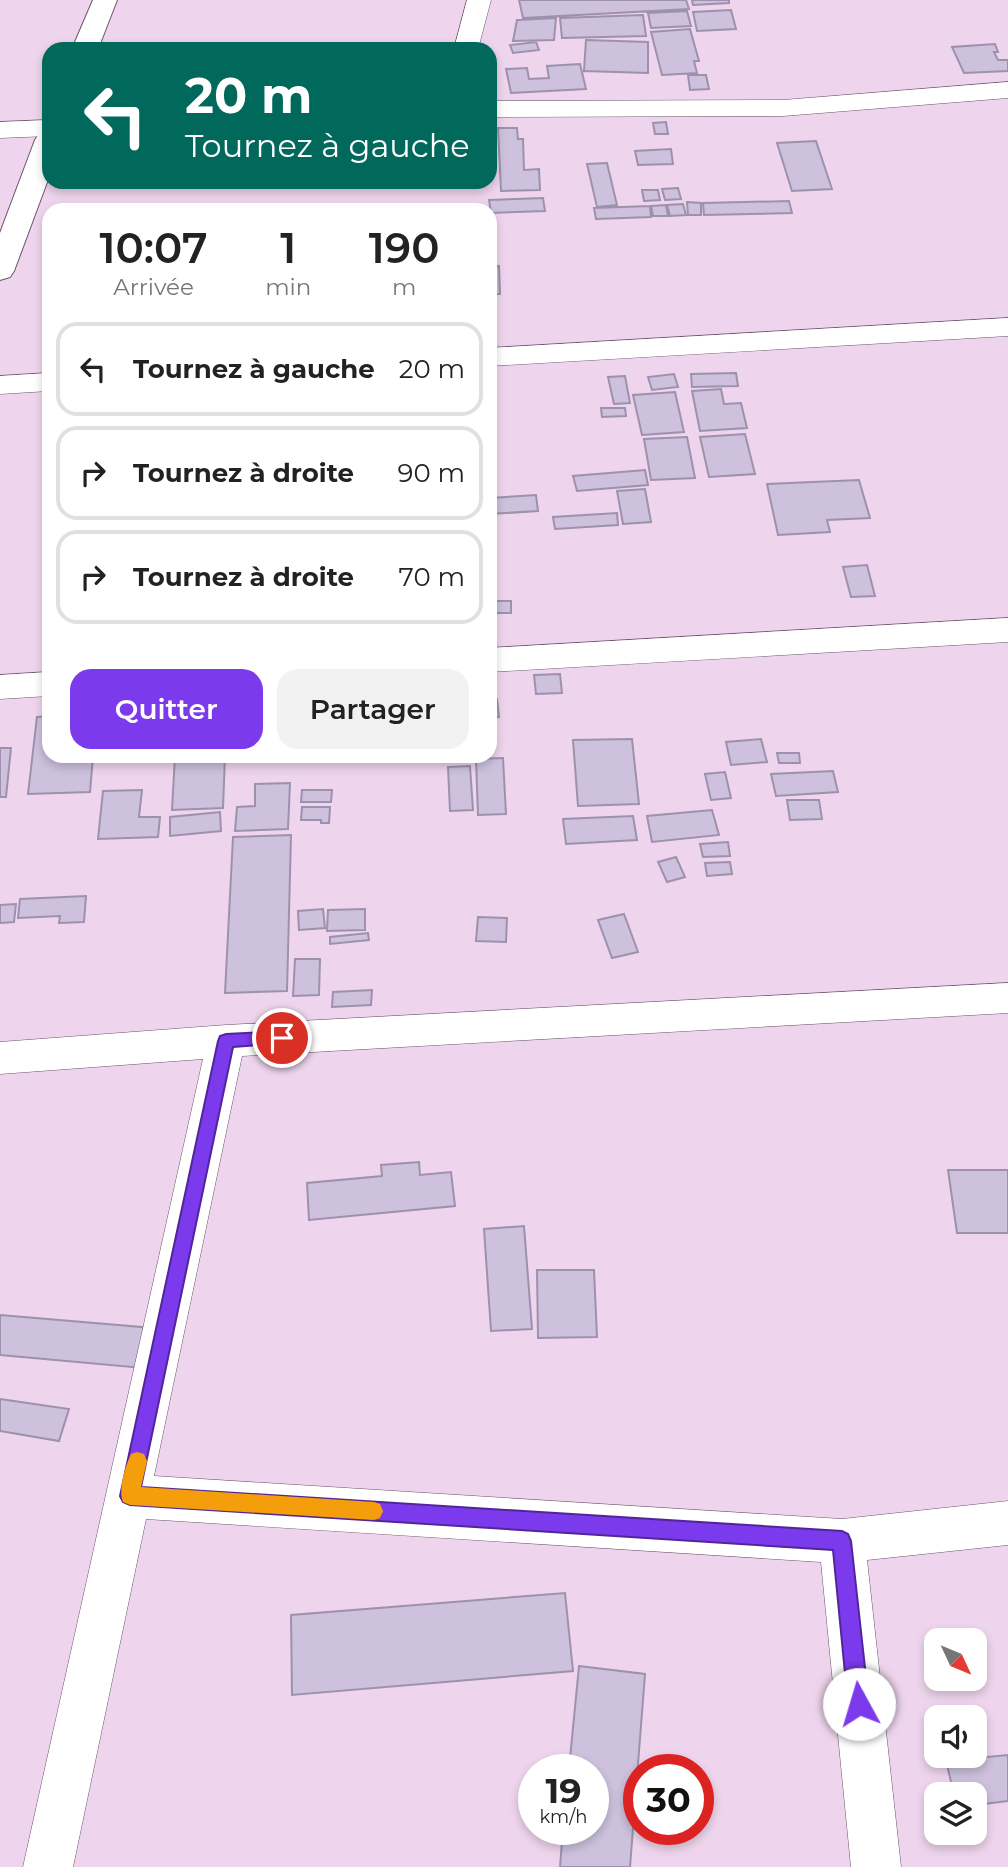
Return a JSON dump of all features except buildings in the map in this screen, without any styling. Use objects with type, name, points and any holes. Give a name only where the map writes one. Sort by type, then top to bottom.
[{"type":"street","points":[[88,42],[105,0]]},
{"type":"street","points":[[468,42],[479,0]]},
{"type":"street","points":[[497,109],[783,108],[1008,90]]},
{"type":"street","points":[[0,130],[42,128]]},
{"type":"street","points":[[0,271],[42,159]]},
{"type":"street","points":[[497,357],[1008,327]]},
{"type":"street","points":[[0,385],[42,382]]},
{"type":"street","points":[[497,660],[1008,631]]},
{"type":"street","points":[[0,687],[42,684]]},
{"type":"street","points":[[0,1058],[226,1041],[1008,998]]},
{"type":"street","points":[[48,1867],[226,1041]]},
{"type":"street","points":[[130,1496],[842,1541],[1008,1524]]},
{"type":"street","points":[[842,1541],[876,1867]]},
{"type":"slow traffic","points":[[137,1461],[130,1496],[374,1511]]},
{"type":"route","points":[[282,1038],[226,1041],[130,1496],[842,1541],[859,1704]]}]
